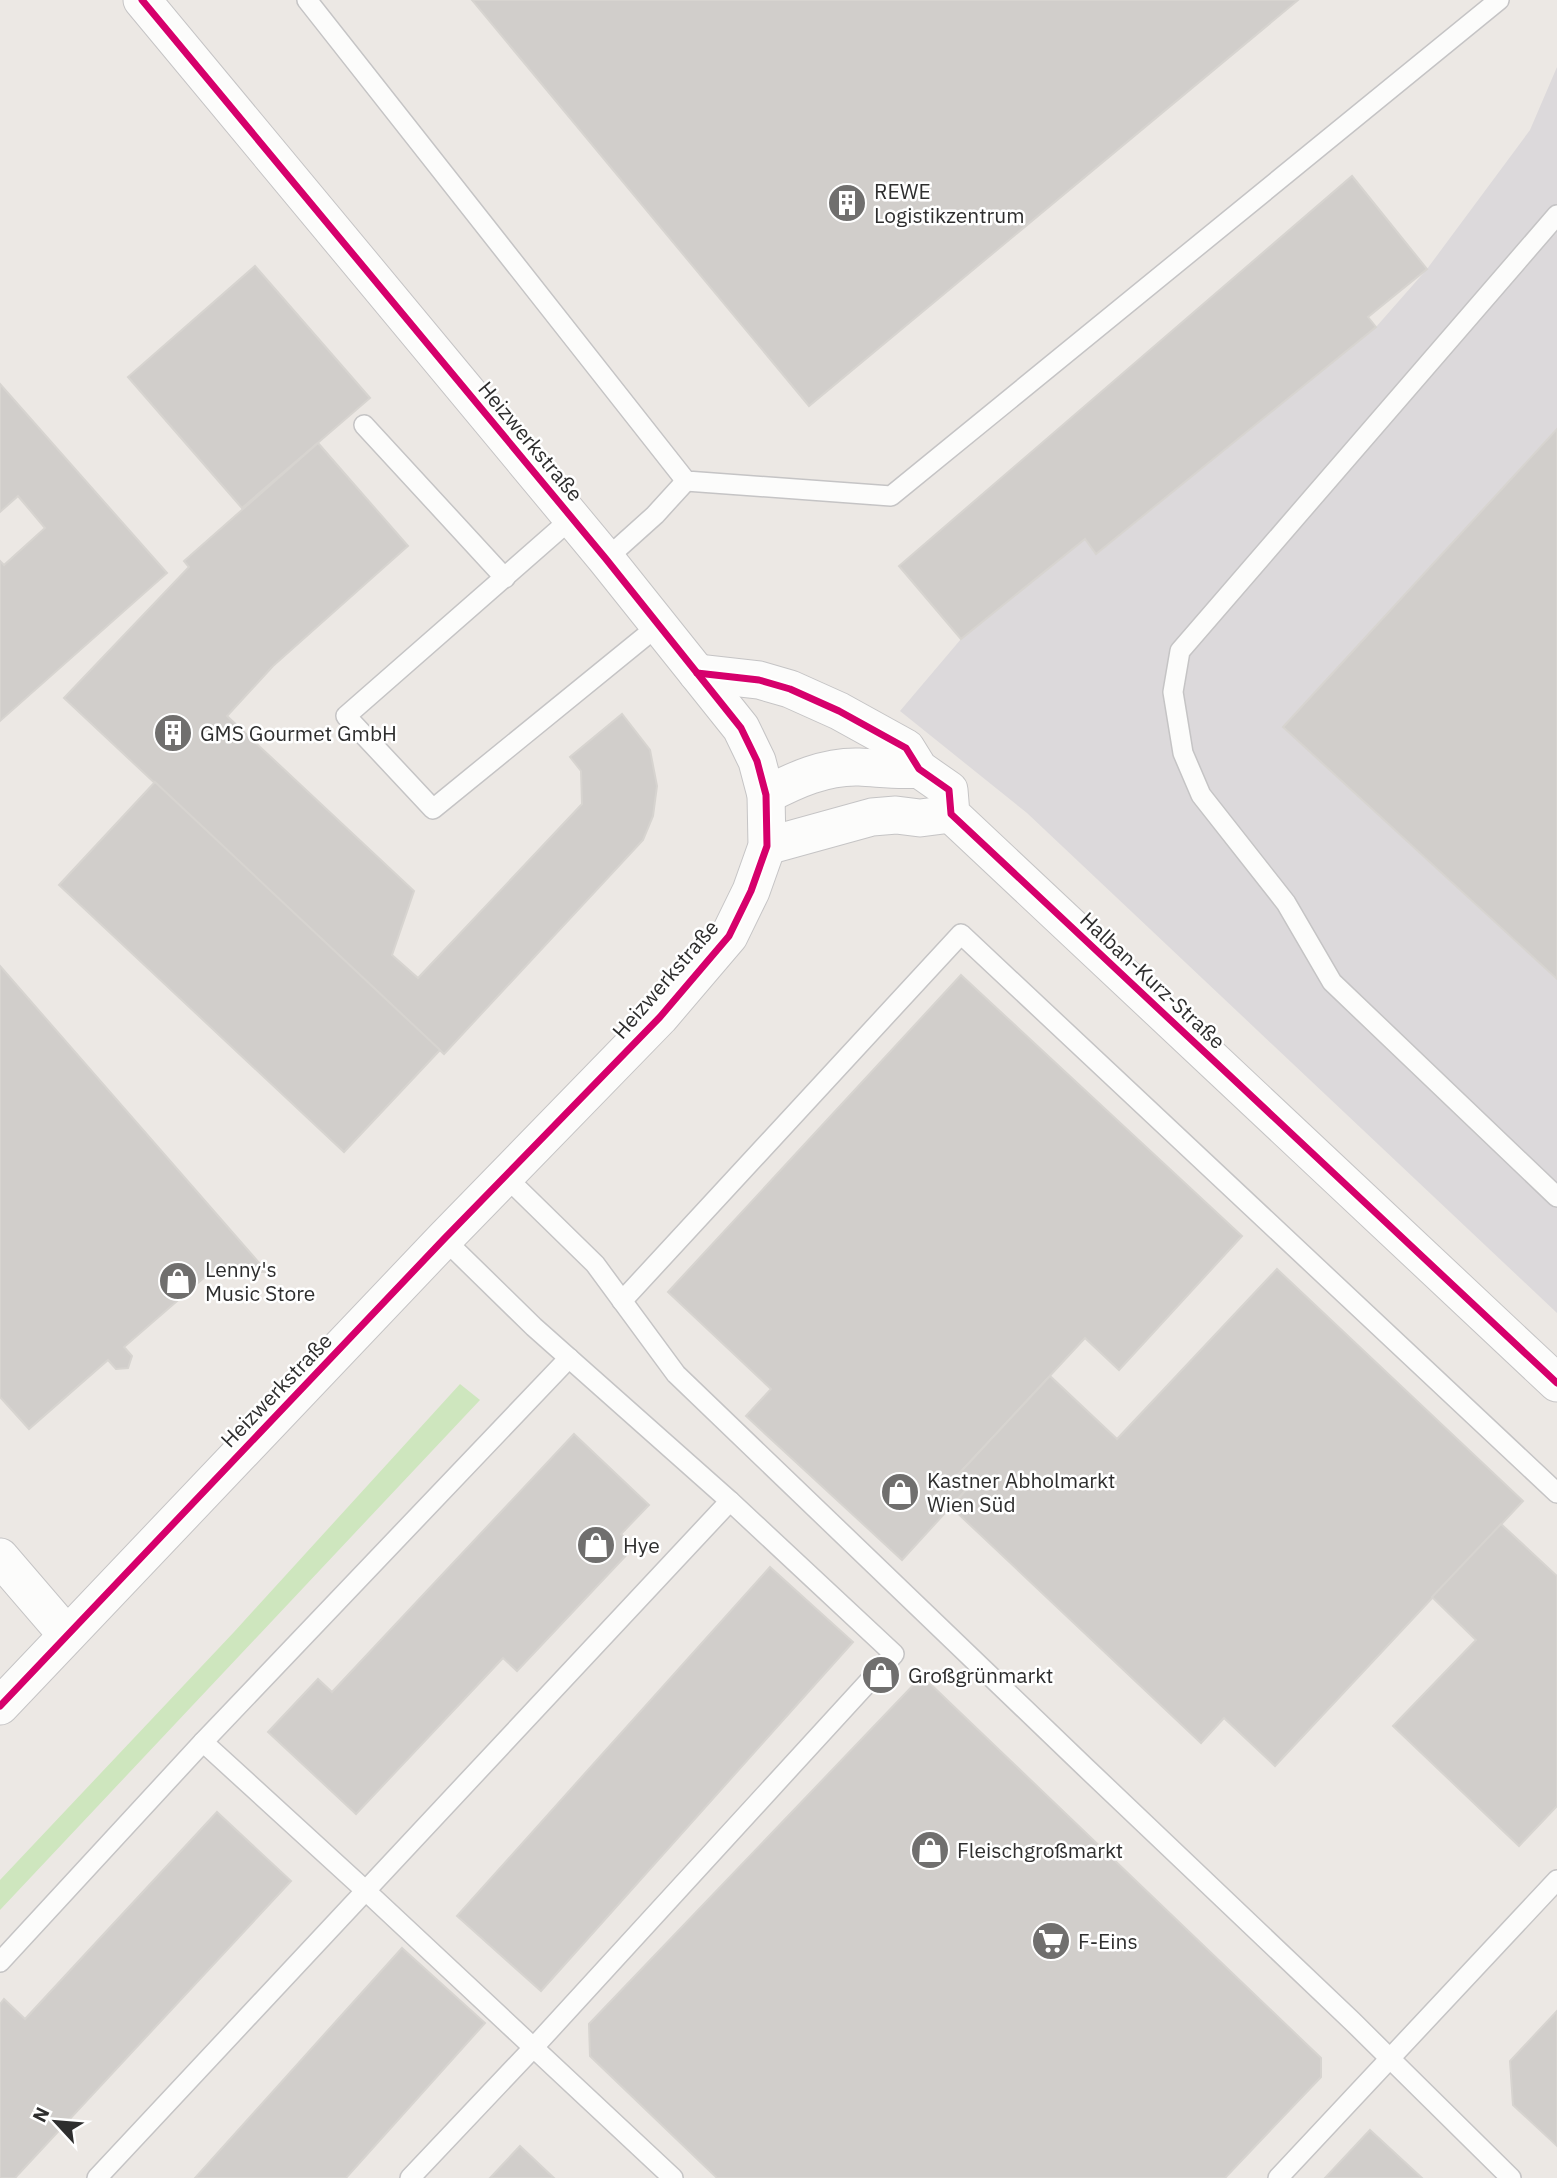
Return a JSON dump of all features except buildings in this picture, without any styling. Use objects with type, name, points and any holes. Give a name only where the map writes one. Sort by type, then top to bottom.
[{"type":"street","name":"Heizwerkstraße","points":[[0,1706],[444,1239],[660,1017],[729,936],[751,891],[767,846],[765,795],[757,761],[741,728],[606,559],[142,0]]},
{"type":"street","name":"Halban-Kurz-Straße","points":[[698,673],[759,680],[790,689],[906,748],[919,769],[949,790],[951,814],[1557,1383]]},
{"type":"street","points":[[765,795],[793,781],[824,771],[858,767],[896,771],[919,769]]},
{"type":"street","points":[[767,846],[872,817],[896,815],[920,818],[951,814]]},
{"type":"street","points":[[0,1558],[66,1635]]},
{"type":"lane","points":[[307,0],[686,481],[891,496],[1499,0]]},
{"type":"lane","points":[[1557,215],[1180,651],[1173,692],[1184,753],[1201,795],[1286,903],[1332,982],[1557,1197]]},
{"type":"lane","points":[[364,425],[505,578]]},
{"type":"lane","points":[[606,559],[655,515],[686,481]]},
{"type":"lane","points":[[572,518],[346,716],[433,809],[659,625]]},
{"type":"lane","points":[[622,1301],[961,934],[1557,1493]]},
{"type":"lane","points":[[505,1176],[595,1264],[677,1374],[1352,2021],[1511,2178]]},
{"type":"lane","points":[[410,2178],[534,2048],[894,1654],[730,1501],[569,1358],[444,1239]]},
{"type":"lane","points":[[0,1962],[203,1742],[569,1358]]},
{"type":"lane","points":[[97,2178],[730,1501]]},
{"type":"lane","points":[[203,1742],[673,2178]]},
{"type":"lane","points":[[1278,2178],[1557,1880]]},
{"type":"shaded area","points":[[1557,67],[1557,1313],[1027,813],[900,711],[961,639],[1085,539],[1097,554],[1376,327],[1427,269],[1530,130]]},
{"type":"green space","points":[[460,1384],[480,1400],[0,1910],[0,1880],[234,1632]]},
{"type":"cycle path","points":[[0,1706],[444,1239],[660,1017],[729,936],[751,891],[767,846],[766,795],[757,761],[741,728],[606,559],[142,0]]},
{"type":"cycle path","points":[[697,673],[759,680],[790,689],[839,711],[906,748],[919,769],[949,790],[951,814],[1557,1383]]},
{"type":"place","name":"REWE Logistikzentrum","points":[[847,203]]},
{"type":"place","name":"GMS Gourmet GmbH","points":[[173,733]]},
{"type":"place","name":"Lenny's Music Store","points":[[178,1281]]},
{"type":"place","name":"Kastner Abholmarkt Wien Süd","points":[[900,1492]]},
{"type":"place","name":"Hye","points":[[596,1545]]},
{"type":"place","name":"Großgrünmarkt","points":[[881,1675]]},
{"type":"place","name":"Fleischgroßmarkt","points":[[930,1850]]},
{"type":"place","name":"F-Eins","points":[[1051,1941]]}]
